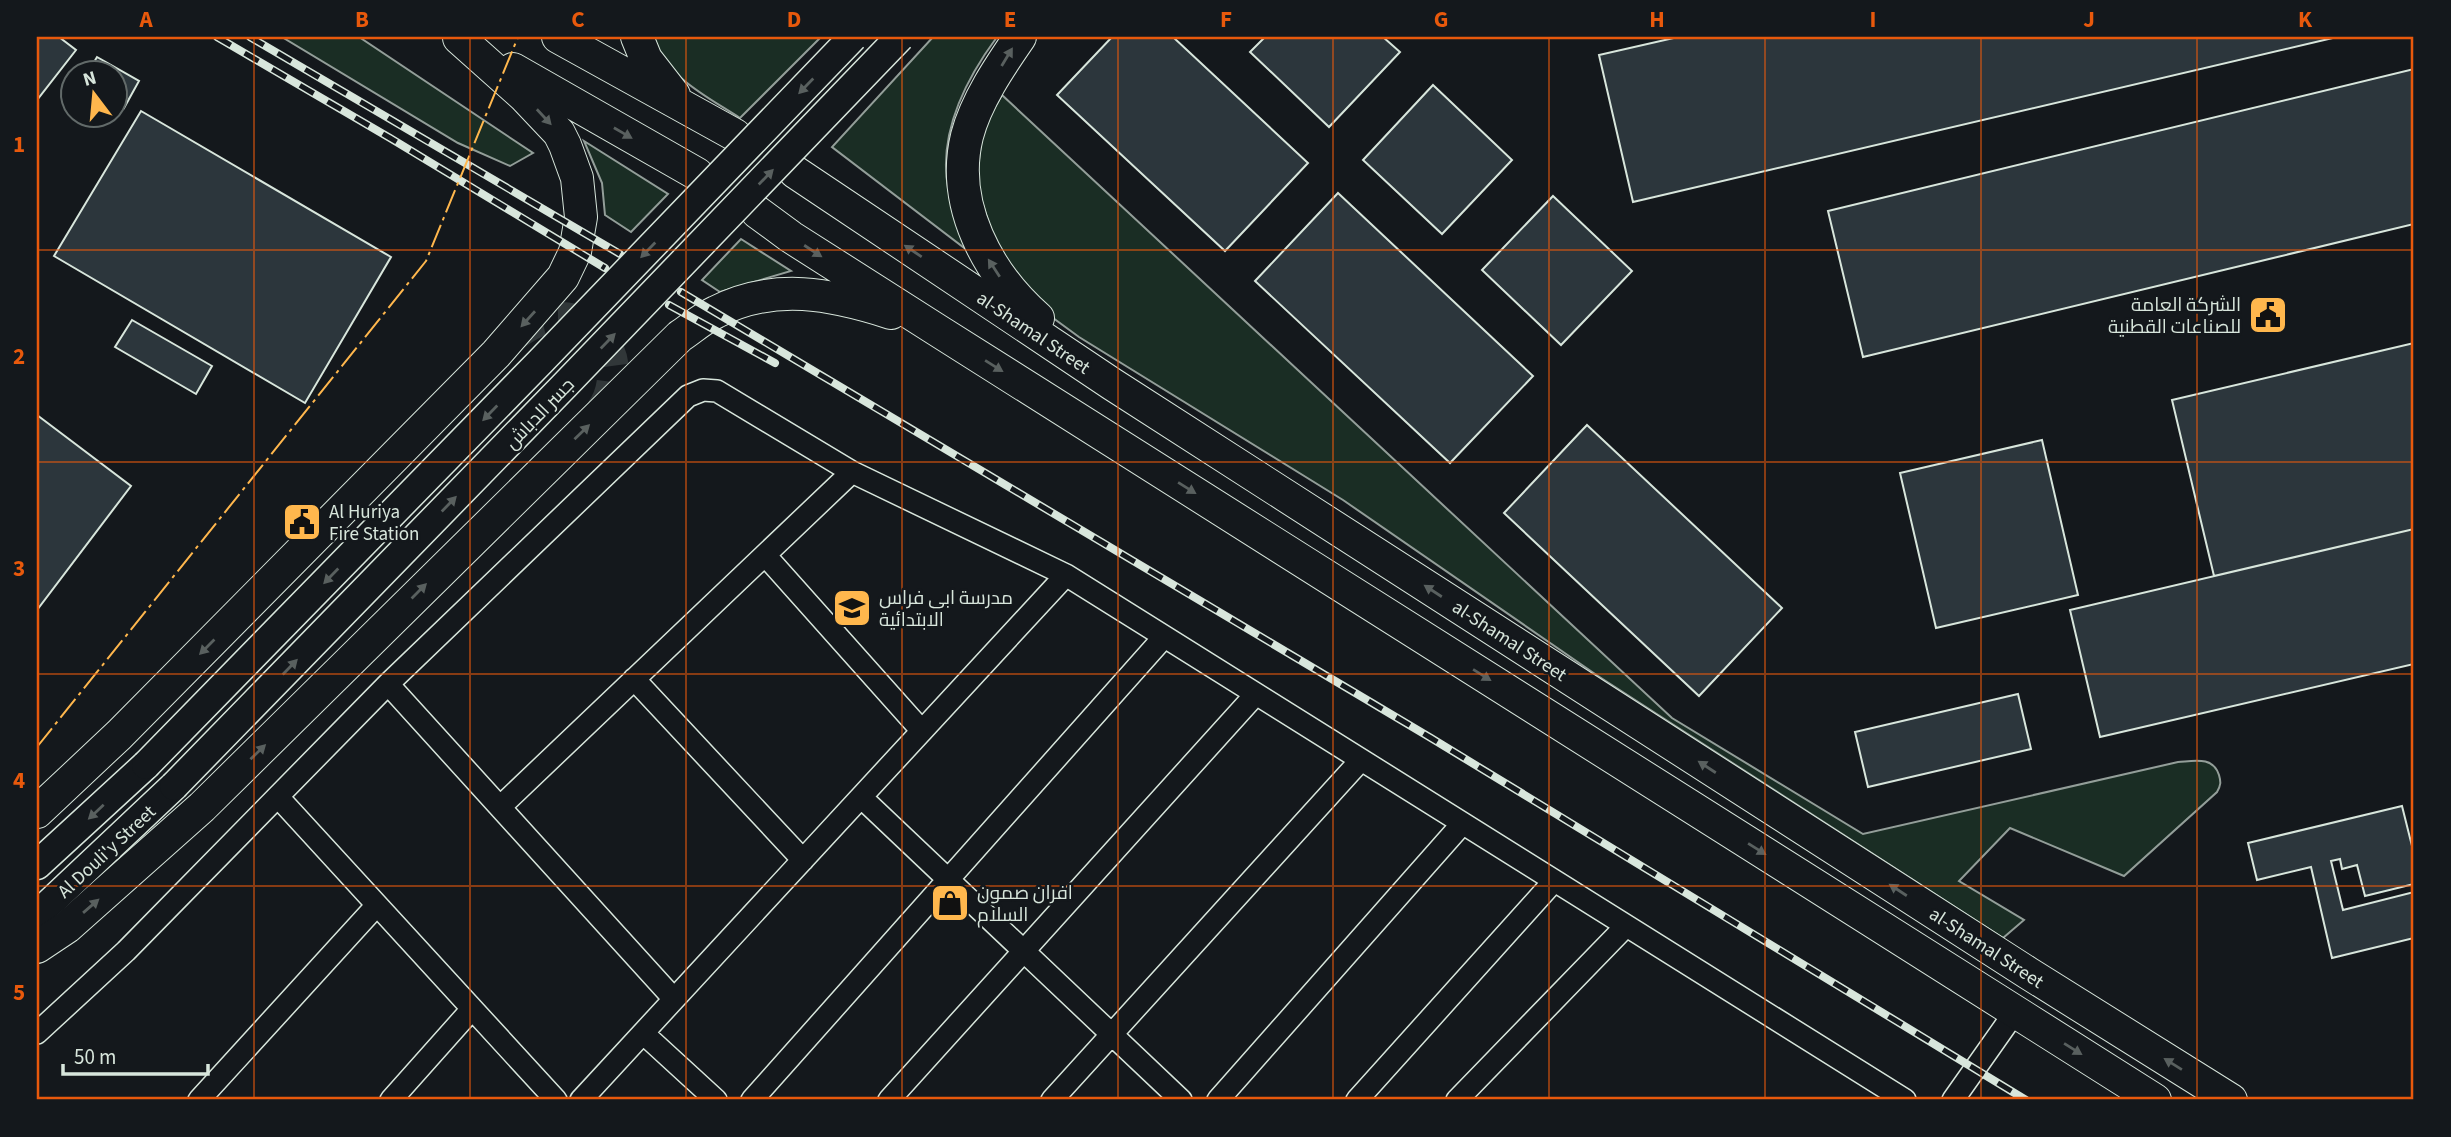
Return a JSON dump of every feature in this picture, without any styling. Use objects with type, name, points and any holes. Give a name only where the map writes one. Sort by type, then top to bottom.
[{"type":"highway","points":[[458,37],[697,174]]},
{"type":"highway","points":[[37,812],[156,698],[496,354],[564,278],[575,251],[581,217],[577,178],[565,145],[559,133],[524,96],[458,37]]},
{"type":"highway","points":[[558,37],[735,135]]},
{"type":"highway","points":[[637,37],[646,59],[660,80],[694,112]]},
{"type":"highway","points":[[1020,37],[974,117],[967,137],[964,182],[972,222],[989,261],[1015,296],[1112,384]]},
{"type":"highway","name":"al-Shamal Street","points":[[795,172],[1112,384],[2004,958],[2231,1100]]},
{"type":"highway","name":"al-Shamal Street","points":[[757,212],[791,237],[937,330],[2155,1100]]},
{"type":"highway","points":[[37,947],[67,927],[202,807],[663,352],[690,329],[716,312],[744,301],[775,294],[802,293],[855,301],[937,330]]},
{"type":"main road","name":"جسر الدباش","points":[[146,765],[540,362],[852,37]]},
{"type":"main road","name":"جسر الدباش","points":[[174,786],[555,396],[900,37]]},
{"type":"main road","name":"Al Douli'y Street","points":[[37,865],[146,765]]},
{"type":"main road","name":"Al Douli'y Street","points":[[37,915],[174,786]]},
{"type":"street","points":[[37,1033],[126,951],[388,684],[678,406],[703,390],[718,391],[852,472],[1066,575],[1905,1100]]},
{"type":"street","points":[[500,807],[852,472]]},
{"type":"street","points":[[765,555],[922,732]]},
{"type":"street","points":[[581,1100],[1066,575]]},
{"type":"street","points":[[752,1100],[1164,637]]},
{"type":"street","points":[[634,679],[803,860]]},
{"type":"street","points":[[388,684],[674,999]]},
{"type":"street","points":[[889,1100],[1256,694]]},
{"type":"street","points":[[1052,1100],[1361,760]]},
{"type":"street","points":[[861,797],[1181,1100]]},
{"type":"street","points":[[279,798],[556,1100]]},
{"type":"street","points":[[1218,1100],[1462,824]]},
{"type":"street","points":[[1357,1100],[1553,881]]},
{"type":"street","points":[[200,1100],[377,905]]},
{"type":"street","points":[[1457,1100],[1626,926]]},
{"type":"street","points":[[391,1100],[472,1009]]},
{"type":"street","points":[[1952,1100],[2015,1012]]},
{"type":"street","points":[[644,1034],[716,1100]]},
{"type":"green space","points":[[282,37],[359,37],[533,153],[510,166],[458,143]]},
{"type":"green space","points":[[654,37],[821,37],[740,118],[678,75],[668,64]]},
{"type":"green space","points":[[933,37],[997,37],[965,89],[951,127],[947,147],[948,188],[967,250],[832,147]]},
{"type":"green space","points":[[1002,95],[1672,718],[1863,834],[2178,762],[2202,761],[2212,765],[2220,780],[2217,792],[2124,876],[2010,828],[1959,881],[2024,920],[2003,938],[1598,676],[1343,500],[1079,337],[1049,315],[999,255],[976,183],[983,128]]},
{"type":"green space","points":[[584,141],[668,194],[631,232],[605,215],[602,183]]},
{"type":"green space","points":[[741,239],[791,271],[720,292],[702,280]]},
{"type":"building","points":[[37,37],[59,37],[76,50],[68,60],[60,60],[60,71],[37,100]]},
{"type":"building","points":[[1112,37],[1173,37],[1308,163],[1225,251],[1057,95]]},
{"type":"building","points":[[1265,37],[1383,37],[1400,52],[1329,127],[1250,52]]},
{"type":"building","points":[[1678,37],[2337,37],[1633,202],[1599,55]]},
{"type":"building","points":[[2414,69],[2414,224],[1863,357],[1828,211]]},
{"type":"building","points":[[130,76],[139,81],[130,97]]},
{"type":"building","points":[[1433,85],[1512,160],[1442,234],[1363,160]]},
{"type":"building","points":[[141,111],[391,257],[305,403],[54,256]]},
{"type":"building","points":[[1338,193],[1533,376],[1450,463],[1255,281]]},
{"type":"building","points":[[1553,196],[1632,271],[1561,345],[1482,270]]},
{"type":"building","points":[[132,320],[212,366],[196,394],[115,347]]},
{"type":"building","points":[[2414,343],[2414,529],[2214,576],[2172,400]]},
{"type":"building","points":[[37,415],[131,486],[37,610]]},
{"type":"building","points":[[1587,425],[1782,608],[1699,696],[1504,513]]},
{"type":"building","points":[[2042,440],[2078,595],[1936,628],[1900,473]]},
{"type":"building","points":[[2414,529],[2414,664],[2100,737],[2070,610]]},
{"type":"building","points":[[2018,694],[2031,749],[1868,787],[1855,732]]},
{"type":"building","points":[[2402,806],[2414,854],[2414,884],[2365,896],[2357,865],[2342,869],[2340,859],[2331,861],[2343,910],[2414,892],[2414,938],[2332,958],[2311,867],[2257,880],[2248,843]]},
{"type":"tunnel","points":[[514,335],[538,321],[563,318],[581,322],[596,332],[606,346],[612,363],[613,381],[608,399],[597,417]]},
{"type":"railway","points":[[217,37],[605,268]]},
{"type":"railway","points":[[250,37],[620,254]]},
{"type":"railway","points":[[681,292],[1431,738],[2026,1100]]},
{"type":"railway","points":[[669,305],[775,363]]},
{"type":"power","points":[[37,747],[426,261],[518,37]]},
{"type":"place","name":"الشركة العامة للصناعات القطنية","points":[[2268,315]]},
{"type":"place","name":"Al Huriya Fire Station","points":[[302,522]]},
{"type":"place","name":"مدرسة ابي فراس الابتدائية","points":[[852,608]]},
{"type":"place","name":"افران صمون السلام","points":[[950,903]]}]
